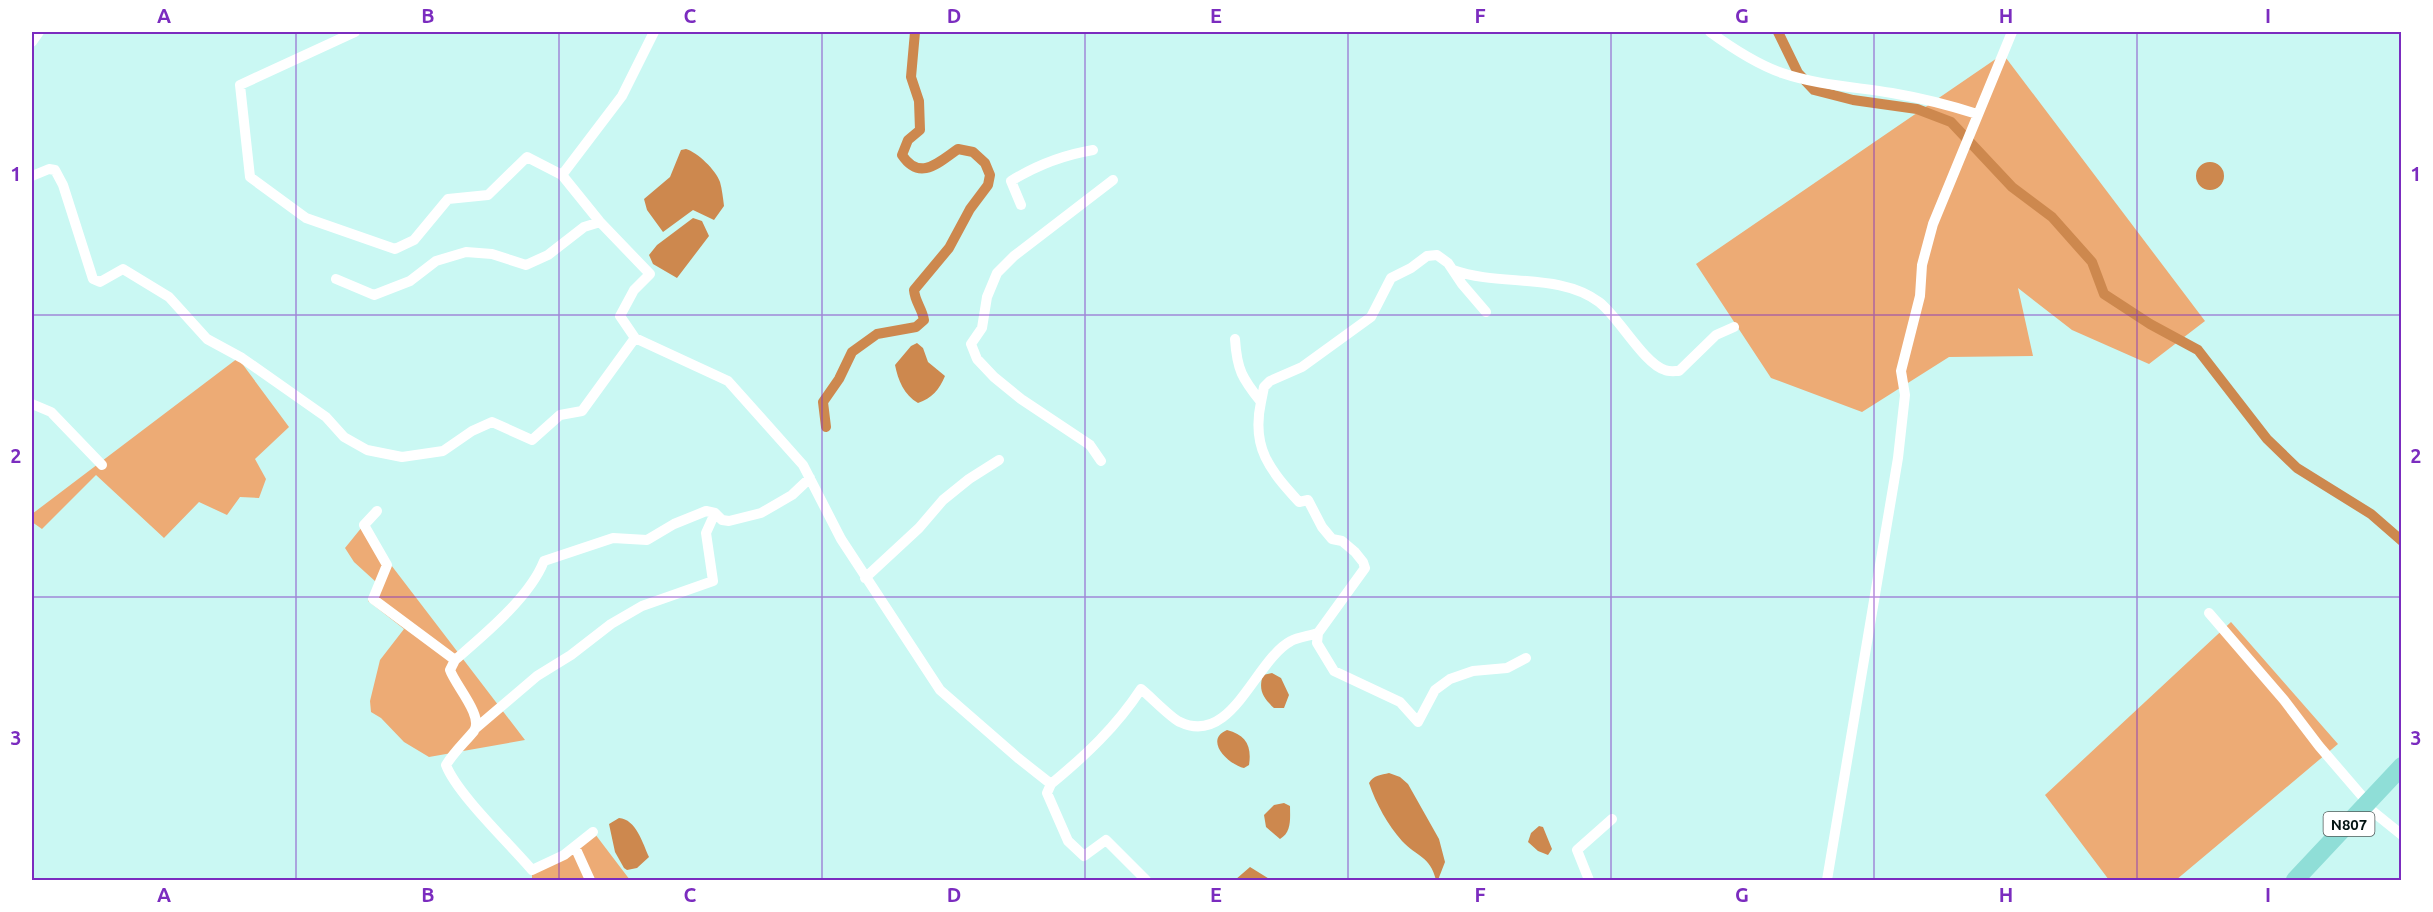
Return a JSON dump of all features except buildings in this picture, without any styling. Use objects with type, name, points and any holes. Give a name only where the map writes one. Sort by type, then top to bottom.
[{"type":"highway","name":"N807","points":[[2295,880],[2402,766]]},
{"type":"street","points":[[32,42],[39,32]]},
{"type":"street","points":[[355,32],[240,85],[250,177],[306,218],[395,249],[414,240],[448,199],[488,195],[527,157],[562,175],[600,222],[650,274],[634,291],[620,316],[635,338],[728,381],[803,465],[841,539],[940,690],[1051,784]]},
{"type":"street","points":[[562,175],[622,96],[654,32]]},
{"type":"street","points":[[1710,32],[1760,64],[1783,73],[1810,80],[1945,104],[1977,114]]},
{"type":"street","points":[[1827,880],[1898,458],[1905,395],[1901,370],[1920,296],[1922,265],[1933,224],[2012,32]]},
{"type":"street","points":[[1021,205],[1011,181],[1032,168],[1066,155],[1092,150]]},
{"type":"street","points":[[32,177],[50,169],[55,170],[63,185],[93,279],[100,282],[123,269],[170,297],[207,339],[242,358],[326,417],[344,437],[367,450],[402,457],[443,451],[472,431],[492,422],[532,440],[560,415],[582,411],[635,338]]},
{"type":"street","points":[[1101,461],[1090,445],[1021,399],[994,377],[977,359],[971,344],[982,328],[987,297],[997,273],[1014,256],[1113,180]]},
{"type":"street","points":[[336,279],[374,295],[410,281],[436,261],[466,252],[492,254],[526,265],[557,248],[584,227],[600,222]]},
{"type":"street","points":[[1486,312],[1453,270],[1437,255],[1427,256],[1411,268],[1390,278],[1371,316],[1302,367],[1270,381],[1264,387],[1257,421],[1262,451],[1273,473],[1299,502],[1308,500],[1322,527],[1332,539],[1342,541],[1355,552],[1365,568],[1317,633],[1317,643],[1334,671],[1400,702],[1418,722],[1435,690],[1450,679],[1473,671],[1507,668],[1526,658]]},
{"type":"street","points":[[1453,270],[1484,279],[1544,283],[1582,292],[1600,303],[1648,357],[1664,370],[1679,371],[1716,335],[1734,327]]},
{"type":"street","points":[[1235,339],[1237,363],[1246,383],[1261,402]]},
{"type":"street","points":[[32,404],[51,412],[102,465]]},
{"type":"street","points":[[866,578],[919,528],[943,500],[969,479],[999,460]]},
{"type":"street","points":[[476,728],[477,720],[473,711],[450,670],[455,660],[489,631],[532,586],[544,561],[613,538],[647,540],[674,524],[706,511],[715,513],[722,520],[729,521],[761,513],[792,495],[810,478]]},
{"type":"street","points":[[377,511],[364,525],[387,566],[373,599],[455,660]]},
{"type":"street","points":[[593,832],[564,855],[532,870],[462,790],[446,765],[452,754],[476,728],[537,676],[571,655],[611,624],[642,606],[713,581],[706,533],[715,513]]},
{"type":"street","points":[[2209,613],[2284,700],[2367,804],[2402,835]]},
{"type":"street","points":[[1146,880],[1106,840],[1084,856],[1068,841],[1047,793],[1051,784],[1093,749],[1127,711],[1141,689],[1179,722],[1191,725],[1211,725],[1237,705],[1266,665],[1290,641],[1317,633]]},
{"type":"street","points":[[1589,880],[1577,849],[1611,819]]},
{"type":"street","points":[[575,847],[590,880]]},
{"type":"shaded area","points":[[2003,54],[2205,321],[2149,364],[2072,330],[2018,288],[2033,356],[1949,357],[1862,412],[1771,378],[1696,264]]},
{"type":"shaded area","points":[[686,149],[701,158],[715,172],[720,182],[724,206],[714,220],[693,210],[663,232],[647,210],[644,199],[670,177],[681,150]]},
{"type":"shaded area","points":[[2210,162],[2220,166],[2224,176],[2220,186],[2210,190],[2200,186],[2196,176],[2200,166]]},
{"type":"shaded area","points":[[693,218],[702,221],[709,236],[677,278],[653,264],[649,255],[657,245]]},
{"type":"shaded area","points":[[917,343],[923,348],[928,362],[945,376],[934,393],[918,403],[902,387],[895,365],[911,346]]},
{"type":"shaded area","points":[[238,358],[289,427],[255,459],[266,479],[259,498],[240,497],[227,515],[199,502],[164,538],[96,475],[42,529],[32,522],[32,514]]},
{"type":"shaded area","points":[[362,527],[525,740],[429,757],[404,742],[381,718],[371,712],[370,701],[380,660],[404,629],[368,601],[376,582],[354,562],[345,548]]},
{"type":"shaded area","points":[[2231,622],[2338,744],[2176,880],[2109,880],[2045,795]]},
{"type":"shaded area","points":[[1272,673],[1281,678],[1289,695],[1284,708],[1274,708],[1262,693],[1263,675]]},
{"type":"shaded area","points":[[1227,730],[1239,735],[1246,742],[1250,752],[1249,765],[1244,768],[1226,757],[1218,746],[1217,740],[1220,734]]},
{"type":"shaded area","points":[[1389,773],[1400,777],[1408,784],[1439,839],[1445,862],[1438,880],[1427,861],[1397,835],[1375,799],[1369,783],[1375,777]]},
{"type":"shaded area","points":[[1284,803],[1290,806],[1290,824],[1287,833],[1280,839],[1266,827],[1264,815],[1274,805]]},
{"type":"shaded area","points":[[619,818],[625,819],[634,827],[649,857],[637,868],[627,870],[624,868],[615,852],[609,824]]},
{"type":"shaded area","points":[[1539,826],[1543,827],[1552,849],[1548,855],[1538,851],[1528,842],[1531,833]]},
{"type":"shaded area","points":[[595,834],[630,880],[532,880],[532,872]]},
{"type":"shaded area","points":[[1250,867],[1271,880],[1235,880]]},
{"type":"waterway","points":[[826,427],[823,402],[839,379],[852,352],[877,334],[916,327],[924,320],[914,290],[949,248],[970,209],[988,185],[990,175],[985,163],[973,152],[958,149],[937,164],[923,168],[909,163],[902,155],[908,140],[920,130],[919,101],[911,77],[915,32]]},
{"type":"waterway","points":[[1778,32],[1798,73],[1814,90],[1853,100],[1917,109],[1951,122],[2012,187],[2052,217],[2092,262],[2104,294],[2150,324],[2198,350],[2267,439],[2297,468],[2371,514],[2402,541]]}]
